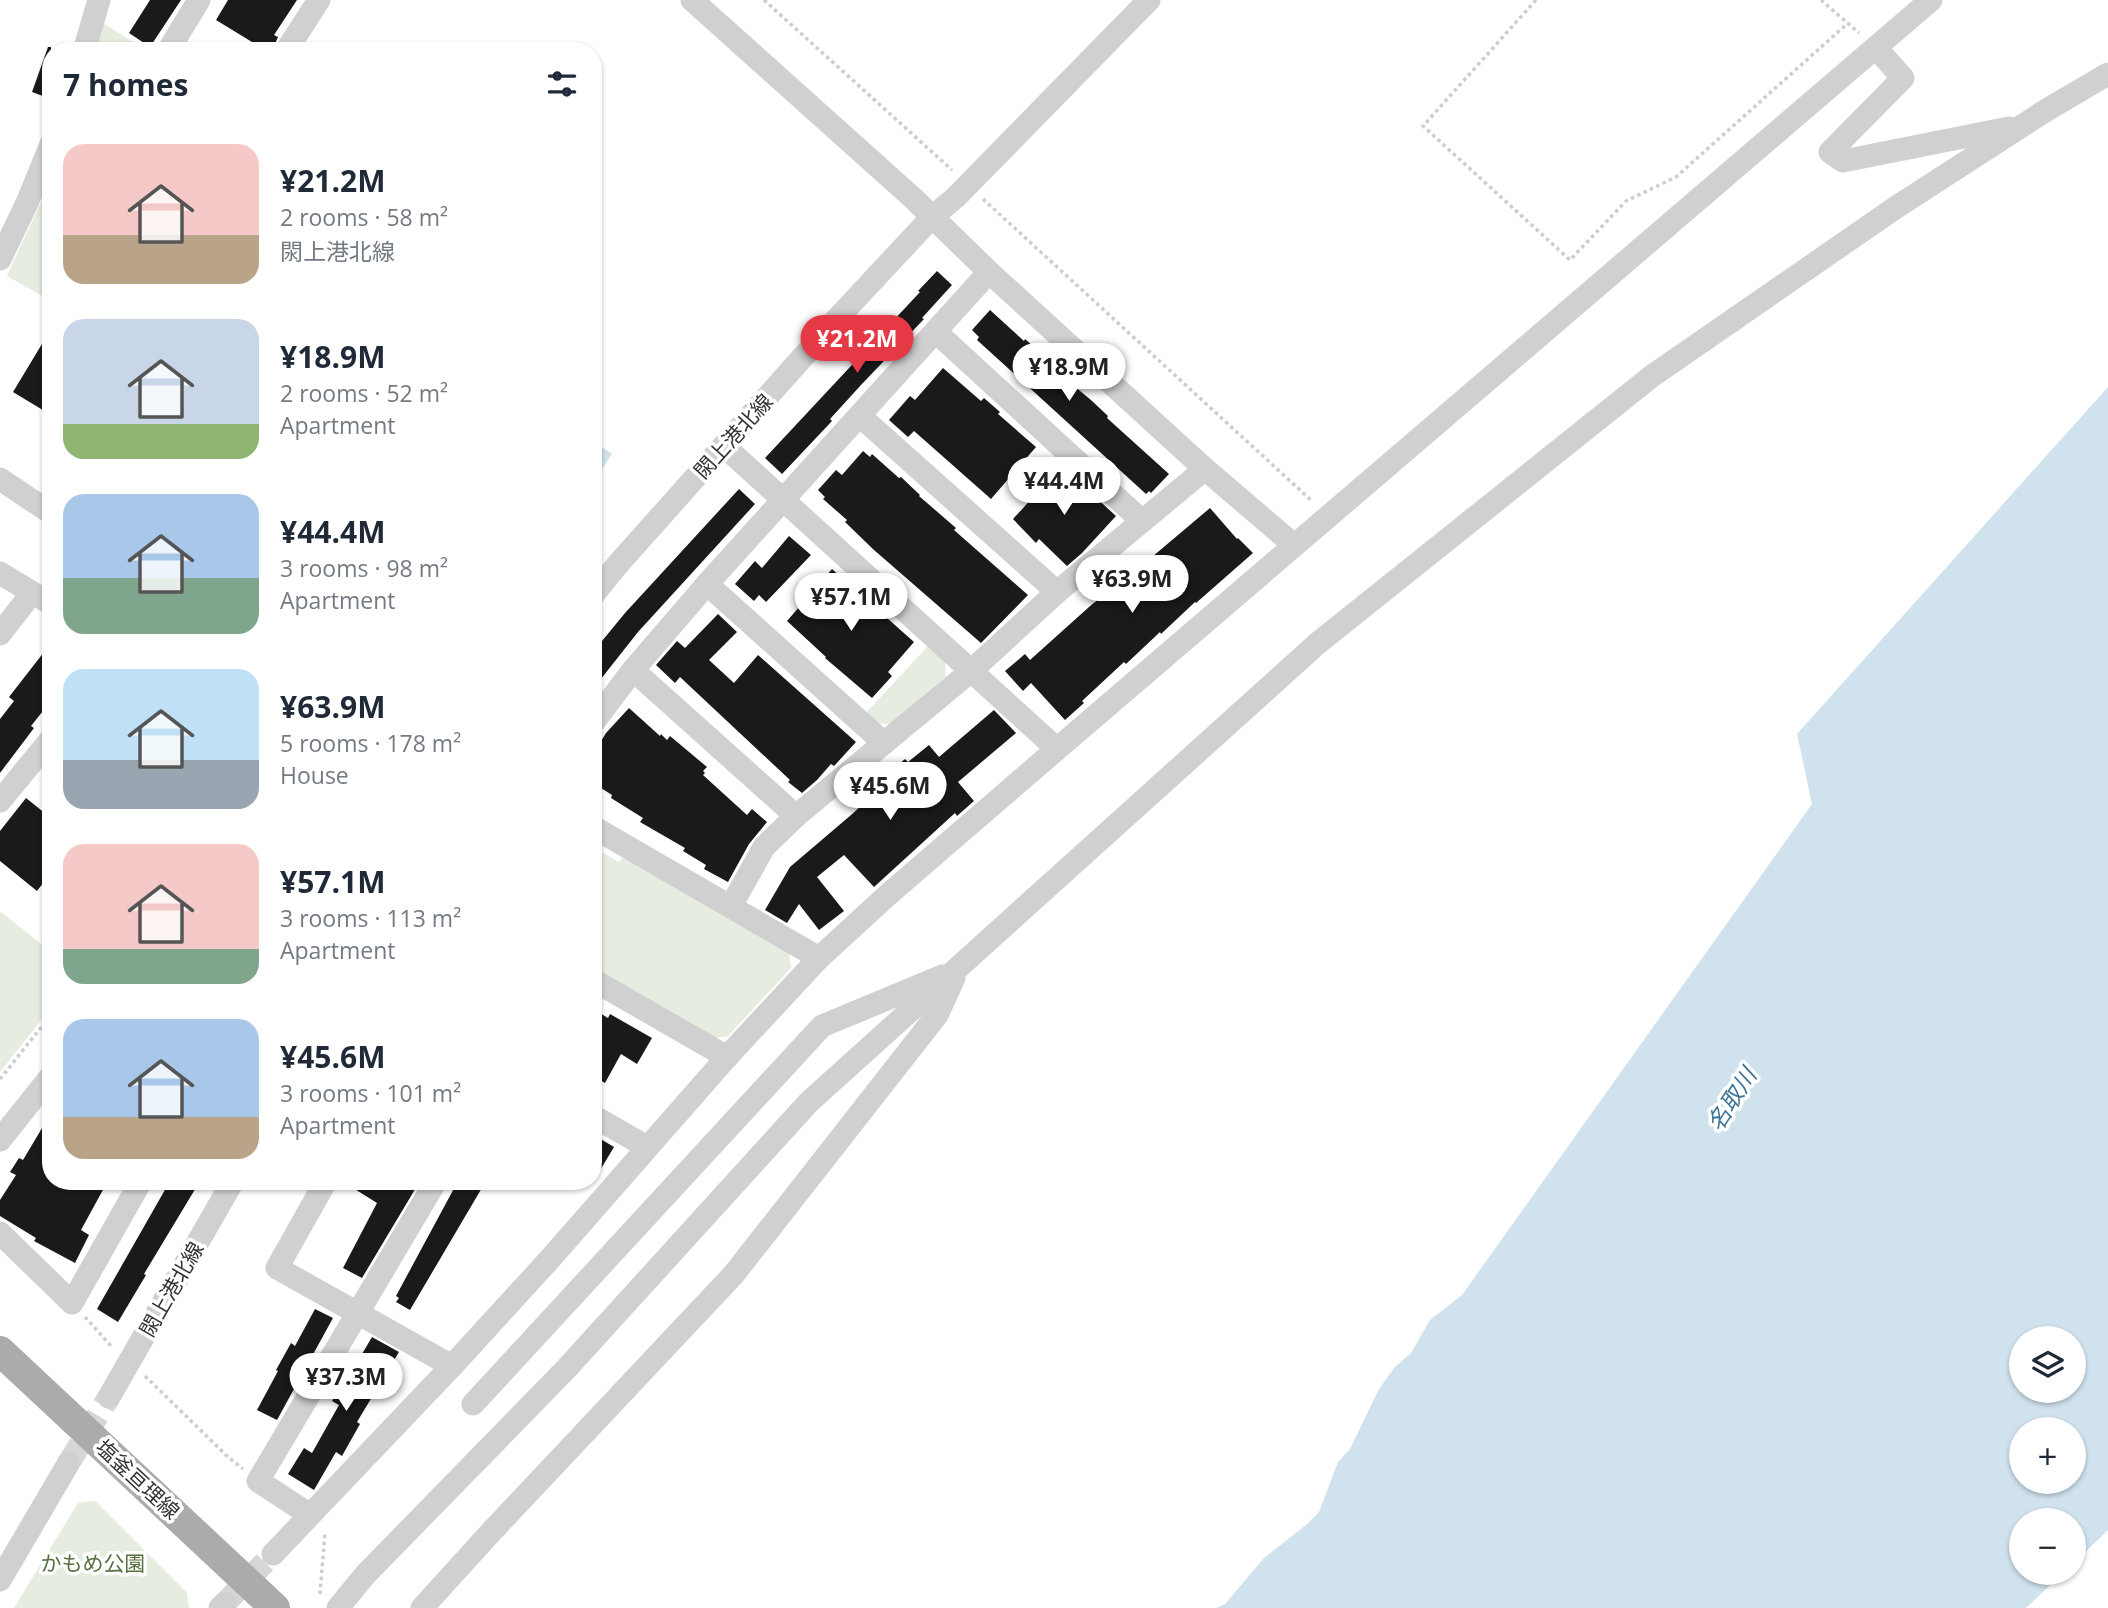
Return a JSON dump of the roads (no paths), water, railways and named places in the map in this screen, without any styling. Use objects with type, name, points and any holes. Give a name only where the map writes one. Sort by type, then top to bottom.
[{"type":"main road","name":"塩釜亘理線","points":[[0,1350],[275,1608]]},
{"type":"street","points":[[87,42],[99,0]]},
{"type":"street","points":[[173,42],[199,0]]},
{"type":"street","points":[[292,42],[319,0]]},
{"type":"street","points":[[692,0],[1205,469],[1294,545]]},
{"type":"street","name":"閖上港北線","points":[[602,584],[834,322],[932,217],[1149,0]]},
{"type":"street","points":[[273,1554],[318,1519],[727,1057],[820,958],[890,893],[1931,0]]},
{"type":"street","points":[[1876,48],[1903,78],[1830,152],[1843,161],[2021,126]]},
{"type":"street","points":[[328,1606],[365,1575],[567,1368],[809,1102],[1318,643],[1652,376],[1884,216],[2021,126],[2108,74]]},
{"type":"street","points":[[0,259],[42,166]]},
{"type":"street","points":[[602,711],[633,670],[708,584],[989,272]]},
{"type":"street","points":[[936,332],[1142,521]]},
{"type":"street","points":[[860,416],[1057,593]]},
{"type":"street","points":[[724,446],[1057,749]]},
{"type":"street","points":[[731,906],[764,847],[796,816],[971,671],[1057,593],[1205,469]]},
{"type":"street","points":[[0,479],[42,507]]},
{"type":"street","points":[[0,573],[42,598],[0,634]]},
{"type":"street","points":[[708,584],[884,743]]},
{"type":"street","points":[[633,670],[796,816]]},
{"type":"street","points":[[0,801],[42,749]]},
{"type":"street","points":[[602,832],[820,958]]},
{"type":"street","points":[[473,1404],[822,1026],[958,969]]},
{"type":"street","points":[[422,1608],[734,1274],[937,1015],[958,969]]},
{"type":"street","points":[[602,985],[727,1057]]},
{"type":"street","points":[[0,1140],[42,1087]]},
{"type":"street","points":[[602,1121],[647,1147]]},
{"type":"street","points":[[0,1233],[72,1303],[136,1190]]},
{"type":"street","name":"閖上港北線","points":[[109,1397],[228,1190]]},
{"type":"street","points":[[321,1190],[277,1268],[452,1366]]},
{"type":"street","points":[[318,1519],[258,1481],[431,1190]]},
{"type":"street","points":[[0,1580],[68,1464]]},
{"type":"water","name":"名取川","points":[[2108,387],[2108,1530],[2086,1551],[2086,1508],[2009,1508],[2009,1585],[2050,1585],[2026,1608],[1216,1608],[1225,1604],[1264,1558],[1319,1512],[1338,1462],[1350,1449],[1379,1389],[1394,1368],[1411,1353],[1430,1320],[1462,1295],[1812,804],[1797,734]]},
{"type":"water","points":[[602,447],[612,454],[602,469]]},
{"type":"tunnel","points":[[68,1464],[109,1397]]},
{"type":"tunnel","points":[[225,1603],[273,1554]]},
{"type":"park label","name":"かもめ公園","points":[[93,1563]]}]
